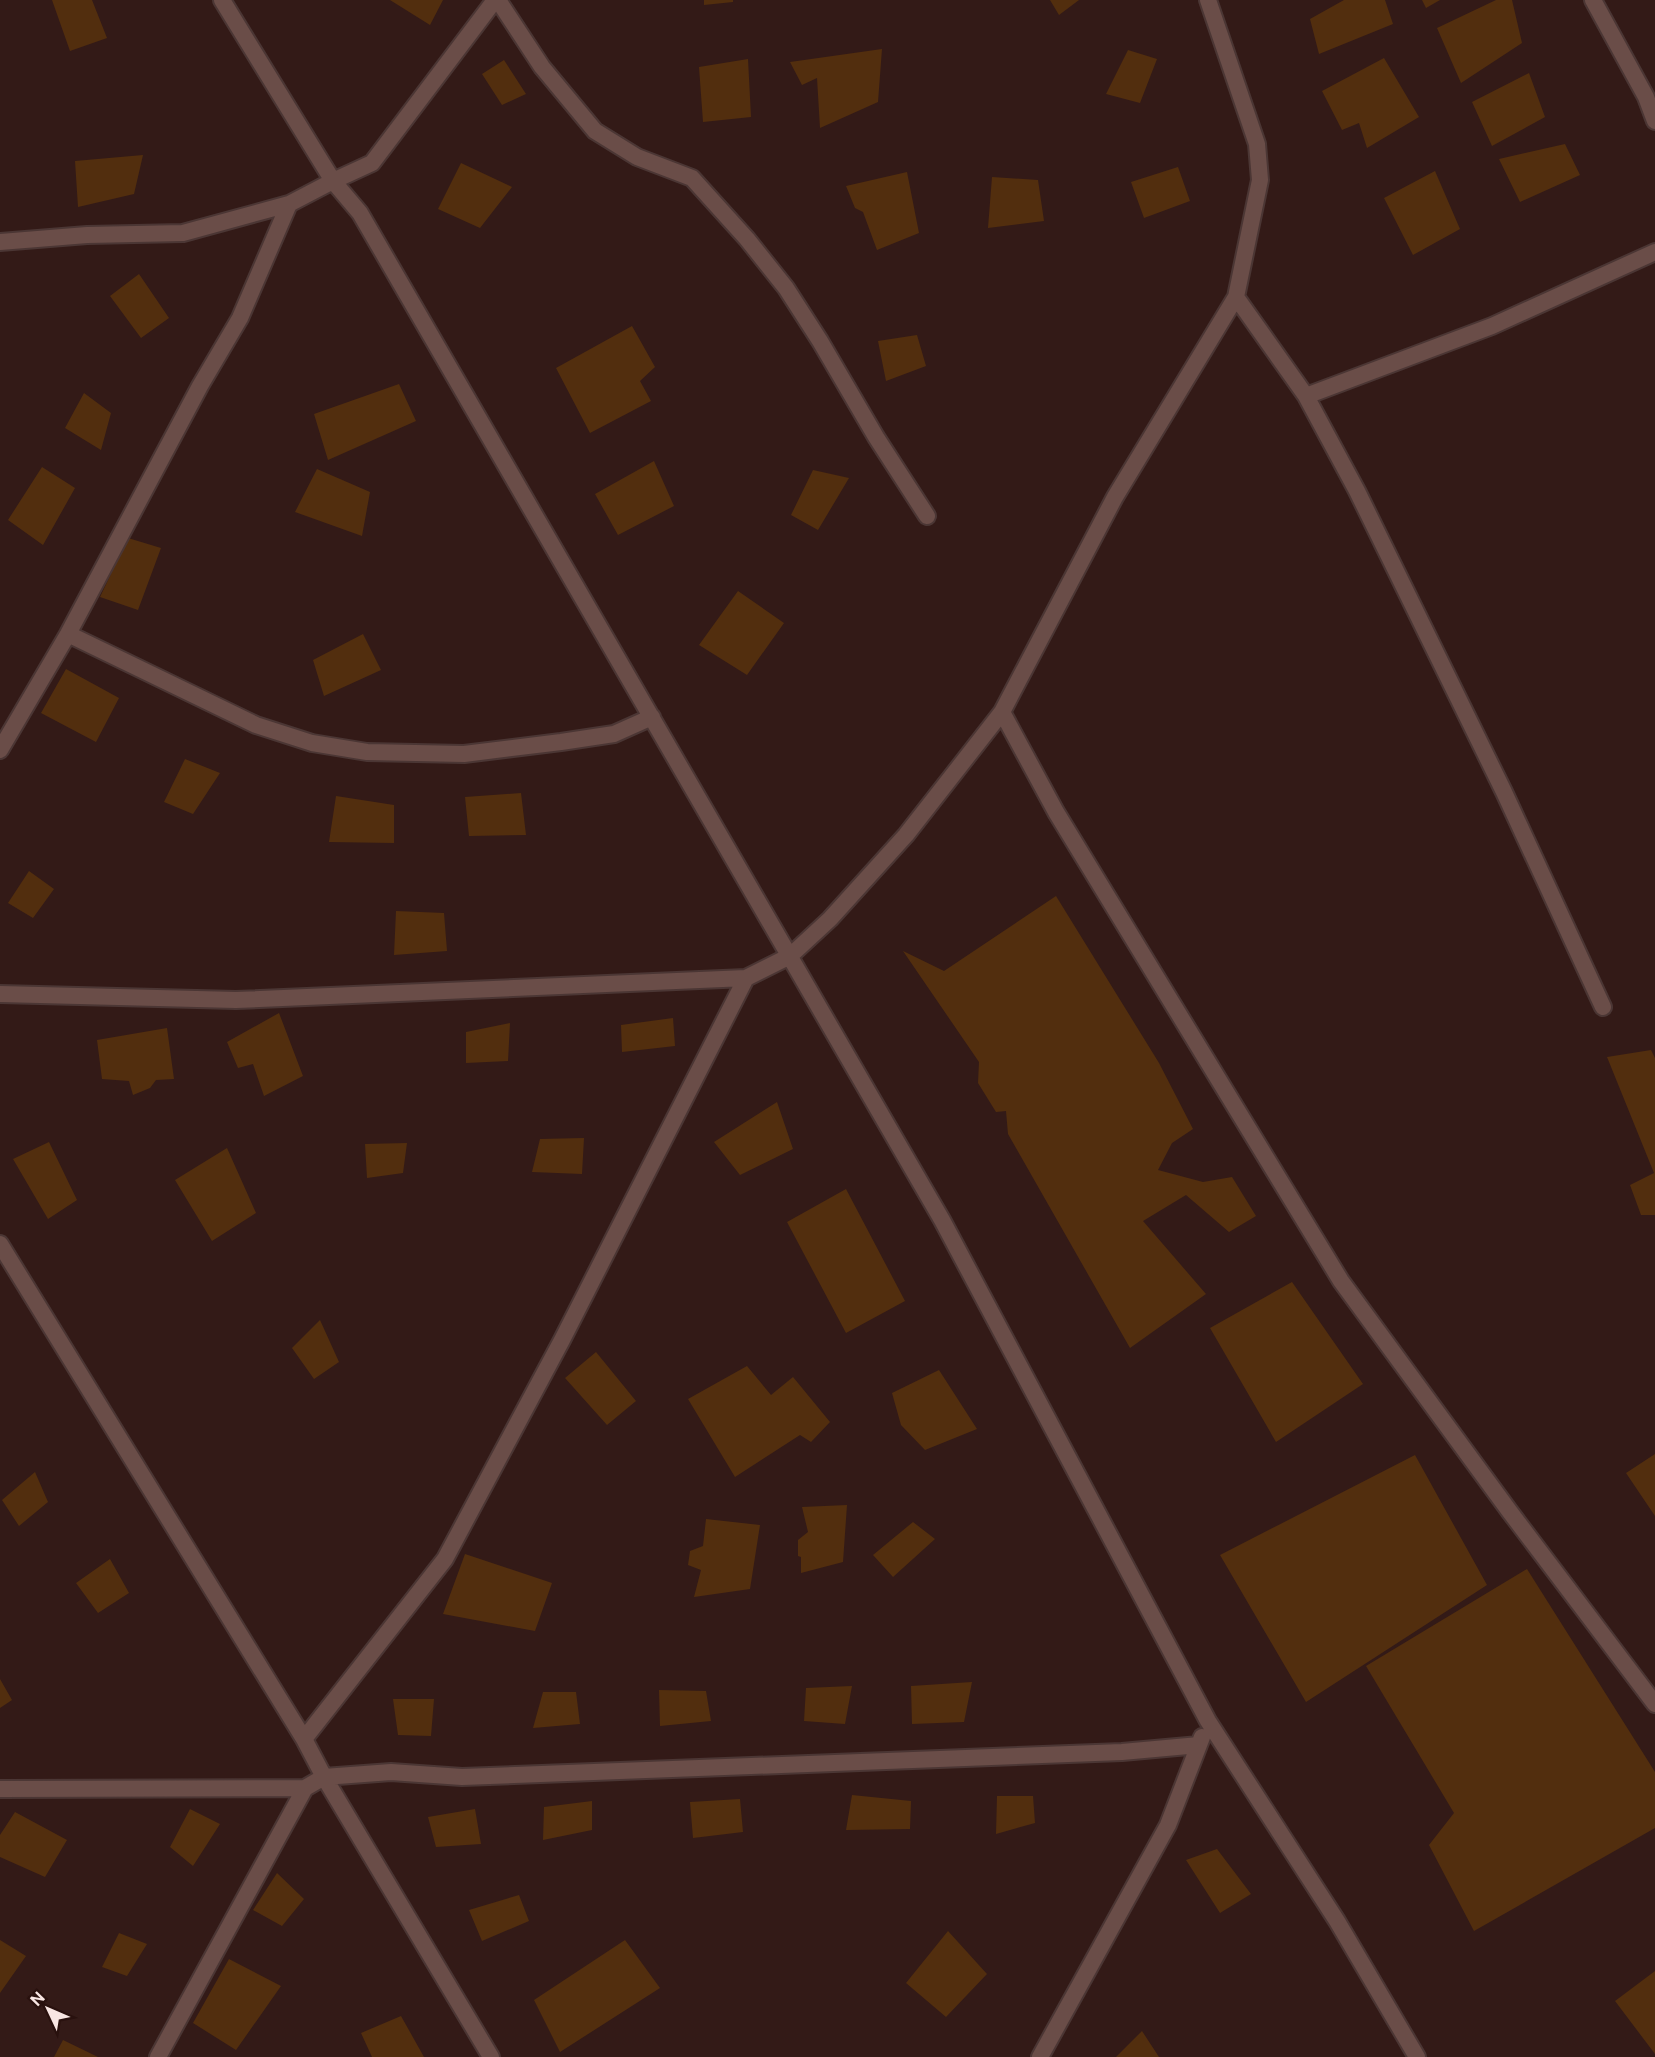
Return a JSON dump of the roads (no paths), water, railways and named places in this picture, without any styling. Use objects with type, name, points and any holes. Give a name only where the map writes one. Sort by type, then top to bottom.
[{"type":"street","points":[[222,0],[333,181],[360,213],[942,1220],[1208,1721],[1337,1922],[1417,2057]]},
{"type":"street","points":[[0,242],[87,235],[183,233],[289,204],[372,163],[496,0],[542,67],[595,131],[637,157],[692,178],[747,239],[786,288],[876,437],[927,516]]},
{"type":"street","points":[[0,994],[236,1000],[746,978],[790,956],[830,919],[906,835],[1002,712],[1115,497],[1236,297],[1260,180],[1257,144],[1208,0]]},
{"type":"street","points":[[1593,0],[1646,97],[1655,121]]},
{"type":"street","points":[[0,750],[68,634],[200,386],[240,318],[289,204]]},
{"type":"street","points":[[1306,396],[1492,326],[1655,252]]},
{"type":"street","points":[[1236,297],[1306,396],[1357,491],[1504,792],[1603,1007]]},
{"type":"street","points":[[68,634],[256,725],[312,743],[367,752],[464,753],[539,744],[614,734],[652,717]]},
{"type":"street","points":[[1002,712],[1062,822],[1341,1281],[1510,1512],[1655,1704]]},
{"type":"street","points":[[304,1739],[445,1559],[562,1340],[746,978]]},
{"type":"street","points":[[0,1244],[304,1739],[324,1777],[491,2057]]},
{"type":"street","points":[[1040,2057],[1168,1825],[1208,1721]]},
{"type":"street","points":[[0,1789],[305,1788],[324,1777],[391,1772],[462,1777],[1122,1752],[1199,1745]]},
{"type":"street","points":[[158,2057],[305,1788]]}]
